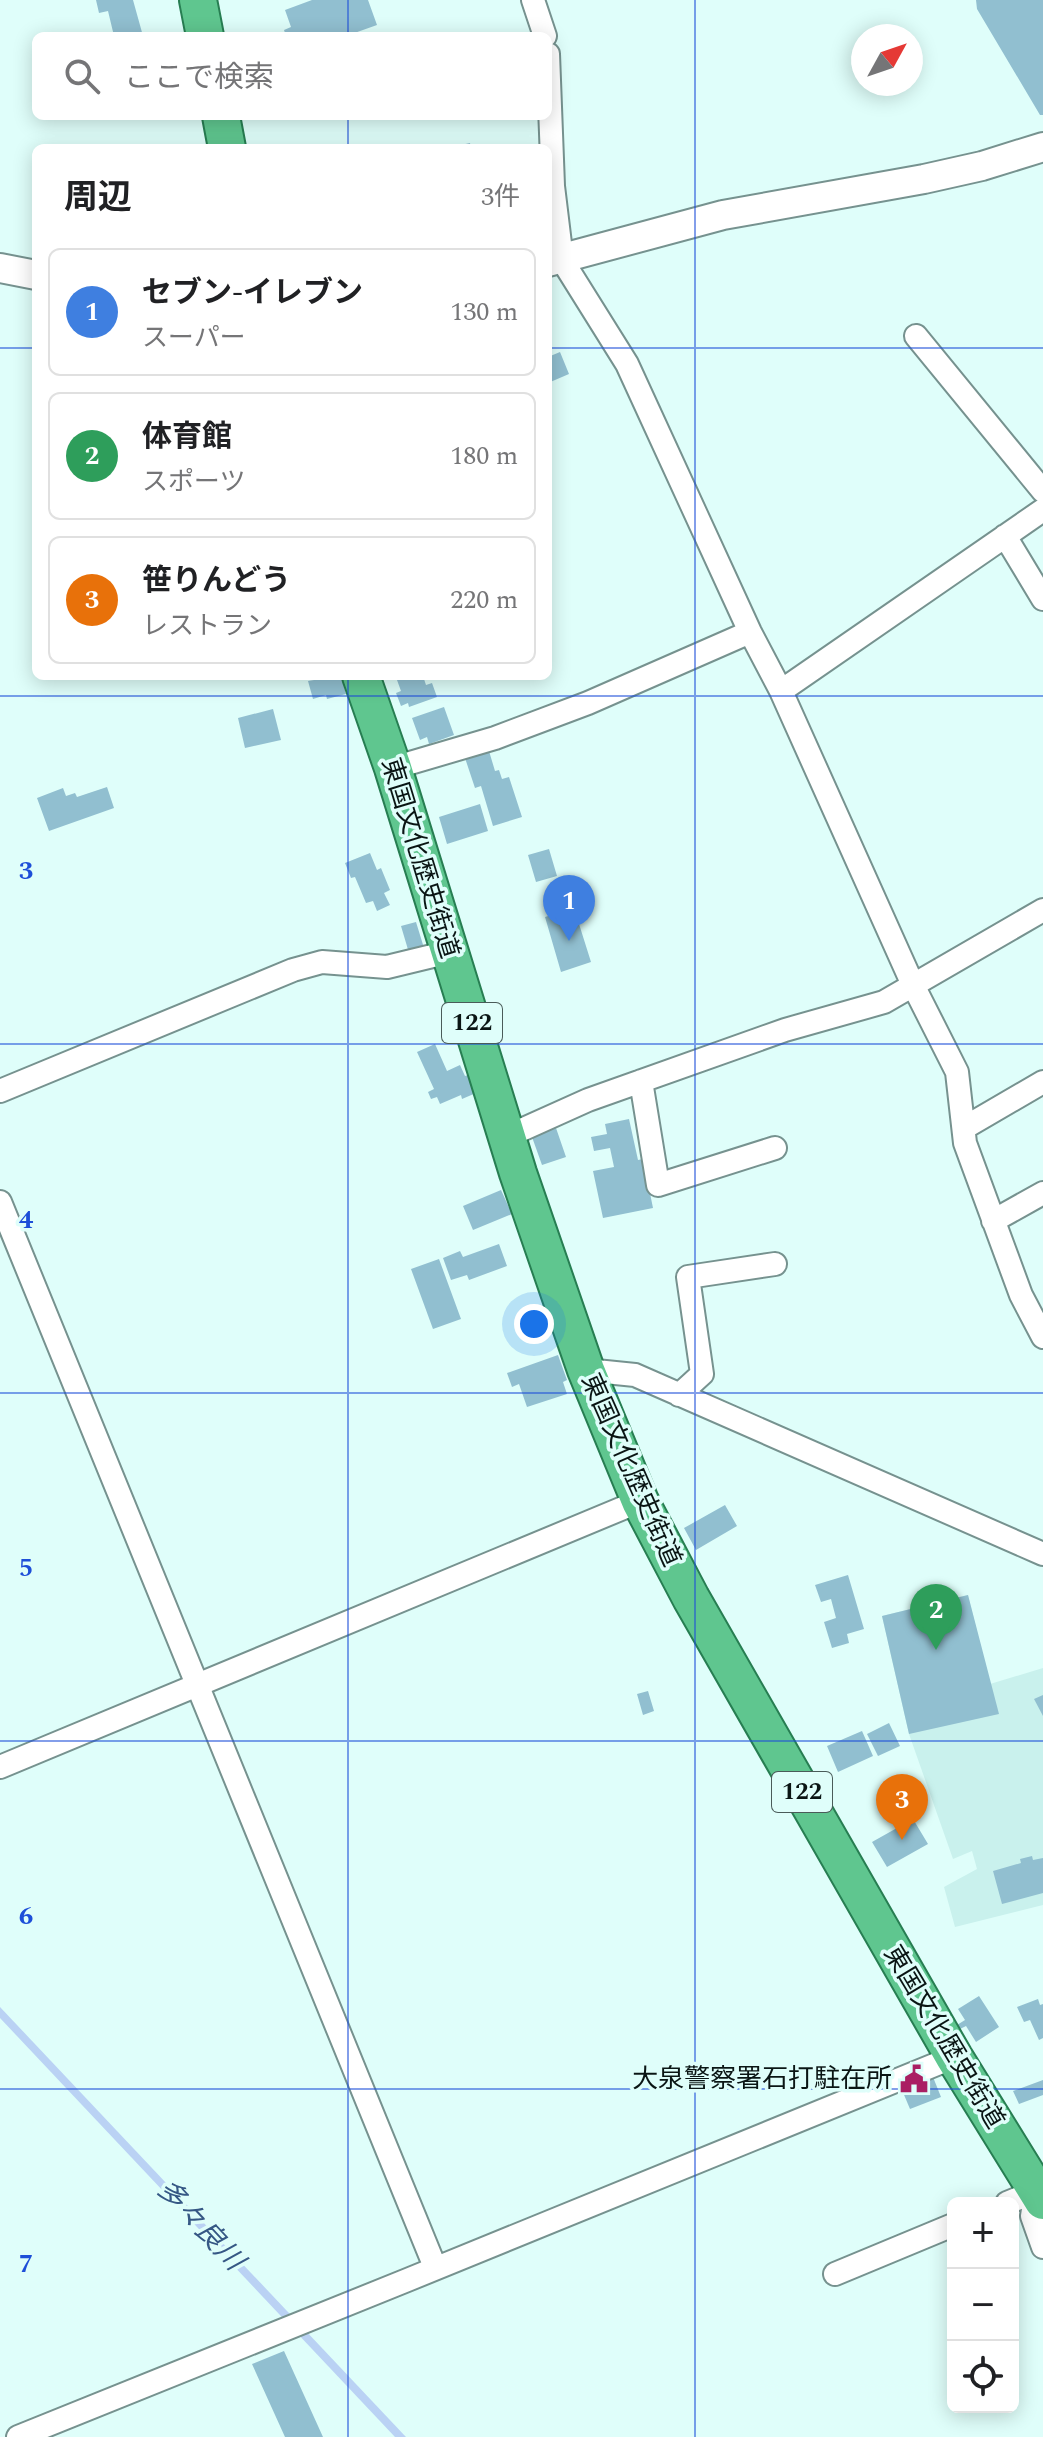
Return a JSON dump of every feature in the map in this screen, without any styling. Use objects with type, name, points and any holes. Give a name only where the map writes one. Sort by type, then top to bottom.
[{"type":"highway","points":[[198,0],[204,32]]},
{"type":"highway","points":[[222,120],[226,144]]},
{"type":"highway","name":"東国文化歴史街道","points":[[362,680],[586,1370],[640,1501],[698,1611],[954,2057],[1029,2198]]},
{"type":"street","points":[[533,0],[544,32]]},
{"type":"street","points":[[550,120],[551,144]]},
{"type":"street","points":[[555,261],[723,215],[924,179],[982,166],[1043,147]]},
{"type":"street","points":[[552,160],[555,261],[627,364],[750,632],[781,691],[913,985],[957,1072],[965,1143],[1021,1295],[1043,1337]]},
{"type":"street","points":[[0,268],[32,274]]},
{"type":"street","points":[[916,336],[1043,491]]},
{"type":"street","points":[[781,691],[1043,510]]},
{"type":"street","points":[[1005,536],[1043,599]]},
{"type":"street","points":[[393,768],[508,733],[588,703],[750,632]]},
{"type":"street","points":[[508,1136],[588,1100],[641,1081],[785,1030],[884,1002],[1043,910]]},
{"type":"street","points":[[0,1091],[293,970],[322,962],[387,967],[449,952]]},
{"type":"street","points":[[641,1081],[658,1185],[775,1148]]},
{"type":"street","points":[[964,1128],[1043,1082]]},
{"type":"street","points":[[993,1221],[1043,1193]]},
{"type":"street","points":[[0,1202],[435,2267]]},
{"type":"street","points":[[679,1395],[702,1374],[688,1277],[775,1264]]},
{"type":"street","points":[[586,1370],[635,1375],[1043,1554]]},
{"type":"street","points":[[0,1767],[640,1501]]},
{"type":"street","points":[[18,2437],[954,2057]]},
{"type":"street","points":[[1029,2198],[1043,2247]]},
{"type":"street","points":[[835,2274],[947,2227]]},
{"type":"shaded area","points":[[968,1595],[990,1684],[1043,1668],[1043,1905],[955,1927],[944,1887],[977,1869],[972,1851],[953,1859],[909,1734],[882,1616]]},
{"type":"water","name":"多々良川","points":[[0,2007],[406,2437],[395,2437],[0,2018]]},
{"type":"building","points":[[96,0],[133,0],[142,32],[113,32],[108,11],[99,13]]},
{"type":"building","points":[[312,0],[368,0],[377,25],[357,32],[285,32],[291,27],[285,10]]},
{"type":"building","points":[[976,0],[1043,0],[1043,115],[1040,115],[977,9]]},
{"type":"building","points":[[560,352],[569,374],[552,381],[552,355]]},
{"type":"building","points":[[342,680],[346,694],[313,699],[308,681]]},
{"type":"building","points":[[397,680],[424,680],[426,685],[432,683],[437,697],[409,707],[408,703],[401,706],[396,693],[401,691]]},
{"type":"building","points":[[444,707],[454,735],[429,744],[427,737],[420,740],[412,718]]},
{"type":"building","points":[[273,709],[281,740],[245,748],[238,718]]},
{"type":"building","points":[[489,751],[495,771],[499,770],[502,779],[509,777],[522,817],[493,826],[481,786],[475,788],[465,758]]},
{"type":"building","points":[[107,787],[114,808],[49,831],[37,798],[63,788],[66,796],[75,793],[77,797]]},
{"type":"building","points":[[480,804],[488,831],[447,844],[439,817]]},
{"type":"building","points":[[549,849],[557,876],[536,882],[528,855]]},
{"type":"building","points":[[370,853],[377,870],[381,868],[390,890],[384,893],[390,905],[377,911],[373,901],[366,903],[345,863]]},
{"type":"building","points":[[574,908],[591,962],[561,972],[545,917]]},
{"type":"building","points":[[416,922],[424,948],[409,953],[401,926]]},
{"type":"building","points":[[435,1044],[447,1071],[460,1065],[476,1093],[462,1099],[461,1095],[440,1104],[437,1097],[431,1099],[428,1092],[434,1089],[417,1052]]},
{"type":"building","points":[[629,1119],[638,1160],[643,1159],[653,1208],[603,1218],[593,1171],[614,1167],[610,1148],[594,1151],[591,1137],[607,1134],[605,1124]]},
{"type":"building","points":[[556,1128],[566,1157],[542,1165],[532,1137]]},
{"type":"building","points":[[501,1190],[512,1214],[473,1230],[463,1206]]},
{"type":"building","points":[[499,1244],[507,1266],[469,1280],[467,1275],[451,1280],[443,1258],[460,1251],[463,1257]]},
{"type":"building","points":[[439,1259],[461,1319],[433,1329],[411,1269]]},
{"type":"building","points":[[558,1355],[567,1380],[563,1382],[567,1394],[527,1407],[519,1384],[512,1387],[507,1373]]},
{"type":"building","points":[[725,1505],[737,1526],[696,1550],[684,1528]]},
{"type":"building","points":[[848,1575],[864,1629],[847,1634],[849,1643],[832,1648],[824,1622],[836,1618],[831,1599],[821,1602],[815,1585]]},
{"type":"building","points":[[968,1595],[999,1714],[909,1734],[882,1616]]},
{"type":"building","points":[[648,1691],[654,1711],[643,1715],[637,1694]]},
{"type":"building","points":[[1043,1695],[1043,1716],[1034,1699]]},
{"type":"building","points":[[889,1723],[900,1746],[878,1756],[867,1734]]},
{"type":"building","points":[[862,1731],[873,1756],[838,1772],[827,1746]]},
{"type":"building","points":[[913,1819],[928,1844],[887,1867],[872,1842]]},
{"type":"building","points":[[1032,1856],[1033,1860],[1043,1858],[1043,1893],[1002,1904],[993,1871],[1021,1863],[1020,1859]]},
{"type":"building","points":[[979,1996],[999,2027],[976,2042],[966,2026],[960,2029],[957,2025],[965,2020],[958,2009]]},
{"type":"building","points":[[1038,1999],[1040,2005],[1043,2004],[1043,2038],[1039,2040],[1030,2020],[1024,2022],[1017,2007]]},
{"type":"building","points":[[933,2077],[941,2097],[910,2109],[902,2090]]},
{"type":"building","points":[[1043,2080],[1043,2095],[1019,2104],[1013,2091]]},
{"type":"building","points":[[284,2351],[323,2437],[285,2437],[252,2364]]},
{"type":"place","name":"セブン-イレブン","points":[[569,941]]},
{"type":"place","name":"体育館","points":[[936,1650]]},
{"type":"place","name":"笹りんどう","points":[[902,1840]]},
{"type":"place","name":"大泉警察署石打駐在所","points":[[914,2079]]}]
